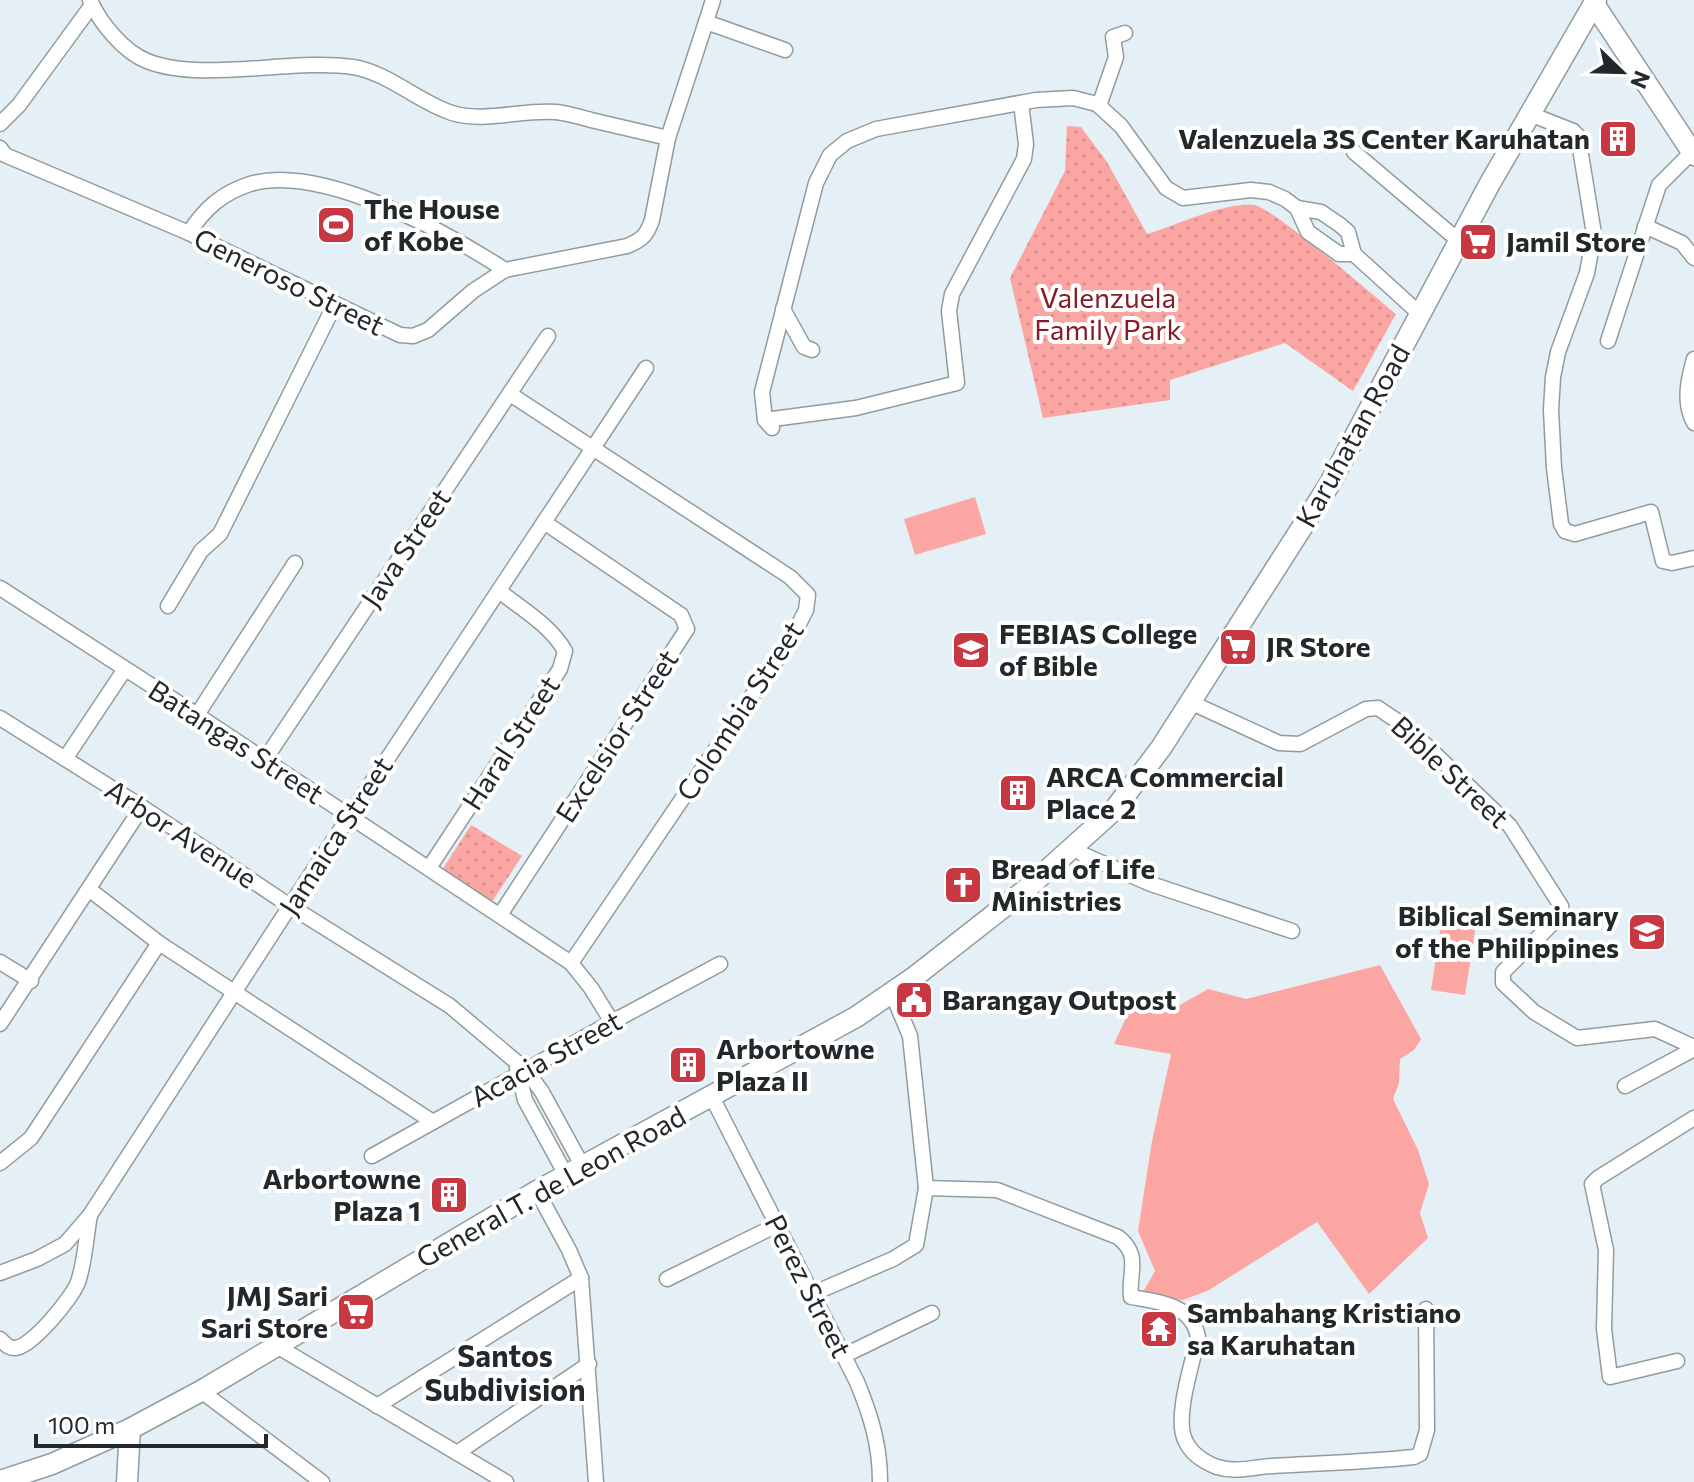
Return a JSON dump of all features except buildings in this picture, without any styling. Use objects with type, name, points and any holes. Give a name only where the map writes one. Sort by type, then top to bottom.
[{"type":"main road","name":"Karuhatan Road","points":[[1073,846],[1114,810],[1161,748],[1329,485],[1459,241],[1595,2]]},
{"type":"main road","points":[[1595,2],[1693,154]]},
{"type":"main road","name":"General T. de Leon Road","points":[[10,1480],[130,1429],[201,1391],[537,1191],[570,1163],[712,1097],[856,1017],[1003,909],[1073,846]]},
{"type":"main road","points":[[127,1482],[130,1429]]},
{"type":"street","name":"Generoso Street","points":[[0,148],[5,155],[189,233],[400,335],[413,336],[428,330],[473,291],[505,270],[627,246],[642,240],[652,220],[668,138],[713,0]]},
{"type":"street","points":[[0,124],[19,105],[91,2],[107,27],[126,47],[146,61],[168,67],[188,70],[305,65],[355,67],[453,114],[556,112],[668,138]]},
{"type":"street","points":[[706,22],[785,50]]},
{"type":"street","points":[[1099,106],[1116,57],[1113,37],[1125,33]]},
{"type":"street","points":[[1021,103],[1026,144],[1024,159],[952,294],[949,311],[957,383],[856,408],[769,424],[762,392],[816,183],[830,155],[847,141],[876,129],[1021,103],[1073,98],[1099,106],[1121,126],[1166,188],[1183,198],[1251,190],[1285,199],[1297,208],[1321,212],[1348,232],[1354,254],[1420,314]]},
{"type":"street","points":[[1530,114],[1573,131],[1578,136],[1594,234],[1587,273],[1558,352],[1553,377],[1554,453],[1561,524],[1565,531],[1575,534],[1651,512],[1663,561],[1672,563],[1694,558]]},
{"type":"street","points":[[1354,152],[1459,241]]},
{"type":"street","points":[[1608,341],[1659,185],[1693,154]]},
{"type":"street","points":[[189,233],[214,201],[252,184],[292,181],[349,194],[417,219],[505,270]]},
{"type":"street","points":[[1297,208],[1308,232],[1339,254],[1354,254]]},
{"type":"street","points":[[1645,226],[1682,243],[1694,258]]},
{"type":"street","points":[[168,606],[201,551],[220,534],[335,304]]},
{"type":"street","points":[[783,309],[804,347],[812,350]]},
{"type":"street","name":"Java Street","points":[[264,761],[548,336]]},
{"type":"street","points":[[1694,359],[1688,382],[1688,407],[1694,423]]},
{"type":"street","name":"Jamaica Street","points":[[0,1273],[65,1244],[90,1215],[349,816],[646,368]]},
{"type":"street","name":"Colombia Street","points":[[510,394],[790,577],[808,595],[806,610],[794,634],[571,963]]},
{"type":"street","name":"Excelsior Street","points":[[500,915],[687,629],[681,615],[544,522]]},
{"type":"street","points":[[197,715],[295,563]]},
{"type":"street","name":"Batangas Street","points":[[0,588],[571,963],[612,1022]]},
{"type":"street","name":"Haral Street","points":[[429,868],[560,669],[565,651],[543,626],[499,591]]},
{"type":"street","points":[[65,759],[125,669]]},
{"type":"street","name":"Bible Street","points":[[1192,703],[1279,743],[1290,745],[1300,744],[1366,709],[1378,708],[1389,714],[1409,729],[1510,826],[1561,906],[1562,912],[1558,918],[1503,972],[1503,983],[1534,1012],[1577,1038],[1655,1029],[1694,1048]]},
{"type":"street","name":"Arbor Avenue","points":[[0,718],[450,1006],[520,1069],[525,1100],[570,1163]]},
{"type":"street","points":[[0,1024],[142,807]]},
{"type":"street","points":[[1073,846],[1084,855],[1151,884],[1292,931]]},
{"type":"street","points":[[90,890],[159,943],[433,1122]]},
{"type":"street","points":[[0,1163],[31,1138],[159,943]]},
{"type":"street","points":[[0,962],[31,981]]},
{"type":"street","name":"Acacia Street","points":[[372,1156],[520,1069],[720,964]]},
{"type":"street","points":[[812,1294],[893,1259],[916,1245],[926,1188],[910,1036],[892,993]]},
{"type":"street","points":[[1625,1086],[1694,1048]]},
{"type":"street","name":"Perez Street","points":[[712,1097],[843,1356],[875,1429],[880,1455],[880,1482]]},
{"type":"street","points":[[1677,1361],[1610,1377],[1604,1329],[1606,1250],[1592,1184],[1694,1118]]},
{"type":"street","points":[[926,1188],[997,1190],[1118,1237],[1130,1246],[1133,1259],[1131,1297],[1181,1309],[1196,1325],[1198,1337],[1181,1425],[1184,1439],[1196,1456],[1216,1466],[1242,1471],[1267,1466],[1376,1461],[1420,1454],[1427,1430],[1426,1309]]},
{"type":"street","points":[[537,1191],[581,1278],[596,1482]]},
{"type":"street","points":[[0,1339],[7,1347],[18,1349],[30,1341],[72,1296],[79,1281],[90,1215]]},
{"type":"street","points":[[667,1279],[777,1225]]},
{"type":"street","points":[[377,1406],[581,1278]]},
{"type":"street","points":[[843,1356],[932,1313]]},
{"type":"street","points":[[275,1345],[506,1482]]},
{"type":"street","points":[[457,1453],[589,1364]]},
{"type":"street","points":[[201,1391],[322,1482]]},
{"type":"green space","name":"Valenzuela Family Park","points":[[1067,126],[1081,127],[1107,162],[1147,234],[1215,210],[1254,205],[1281,220],[1396,314],[1353,391],[1285,343],[1170,380],[1170,400],[1043,418],[1010,278],[1065,171]]},
{"type":"green space","points":[[975,497],[986,534],[915,555],[904,519]]},
{"type":"green space","points":[[471,825],[522,856],[491,903],[442,870]]},
{"type":"green space","points":[[1442,919],[1476,924],[1465,995],[1431,990]]},
{"type":"green space","points":[[1380,965],[1421,1039],[1414,1050],[1400,1059],[1399,1083],[1393,1099],[1418,1150],[1429,1184],[1420,1213],[1428,1238],[1369,1294],[1317,1222],[1209,1290],[1183,1300],[1142,1294],[1155,1271],[1138,1231],[1152,1141],[1171,1054],[1114,1044],[1135,998],[1180,1005],[1208,989],[1246,999]]},
{"type":"place","name":"Valenzuela 3S Center Karuhatan","points":[[1618,139]]},
{"type":"place","name":"The House of Kobe","points":[[336,225]]},
{"type":"place","name":"Jamil Store","points":[[1478,242]]},
{"type":"place","name":"JR Store","points":[[1238,647]]},
{"type":"place","name":"FEBIAS College of Bible","points":[[971,650]]},
{"type":"place","name":"ARCA Commercial Place 2","points":[[1018,793]]},
{"type":"place","name":"Bread of Life Ministries","points":[[963,885]]},
{"type":"place","name":"Biblical Seminary of the Philippines","points":[[1647,932]]},
{"type":"place","name":"Barangay Outpost","points":[[914,1000]]},
{"type":"place","name":"Arbortowne Plaza II","points":[[688,1065]]},
{"type":"place","name":"Arbortowne Plaza 1","points":[[449,1195]]},
{"type":"place","name":"JMJ Sari Sari Store","points":[[356,1312]]},
{"type":"place","name":"Sambahang Kristiano sa Karuhatan","points":[[1159,1329]]},
{"type":"district","name":"Santos Subdivision","points":[[505,1374]]}]
